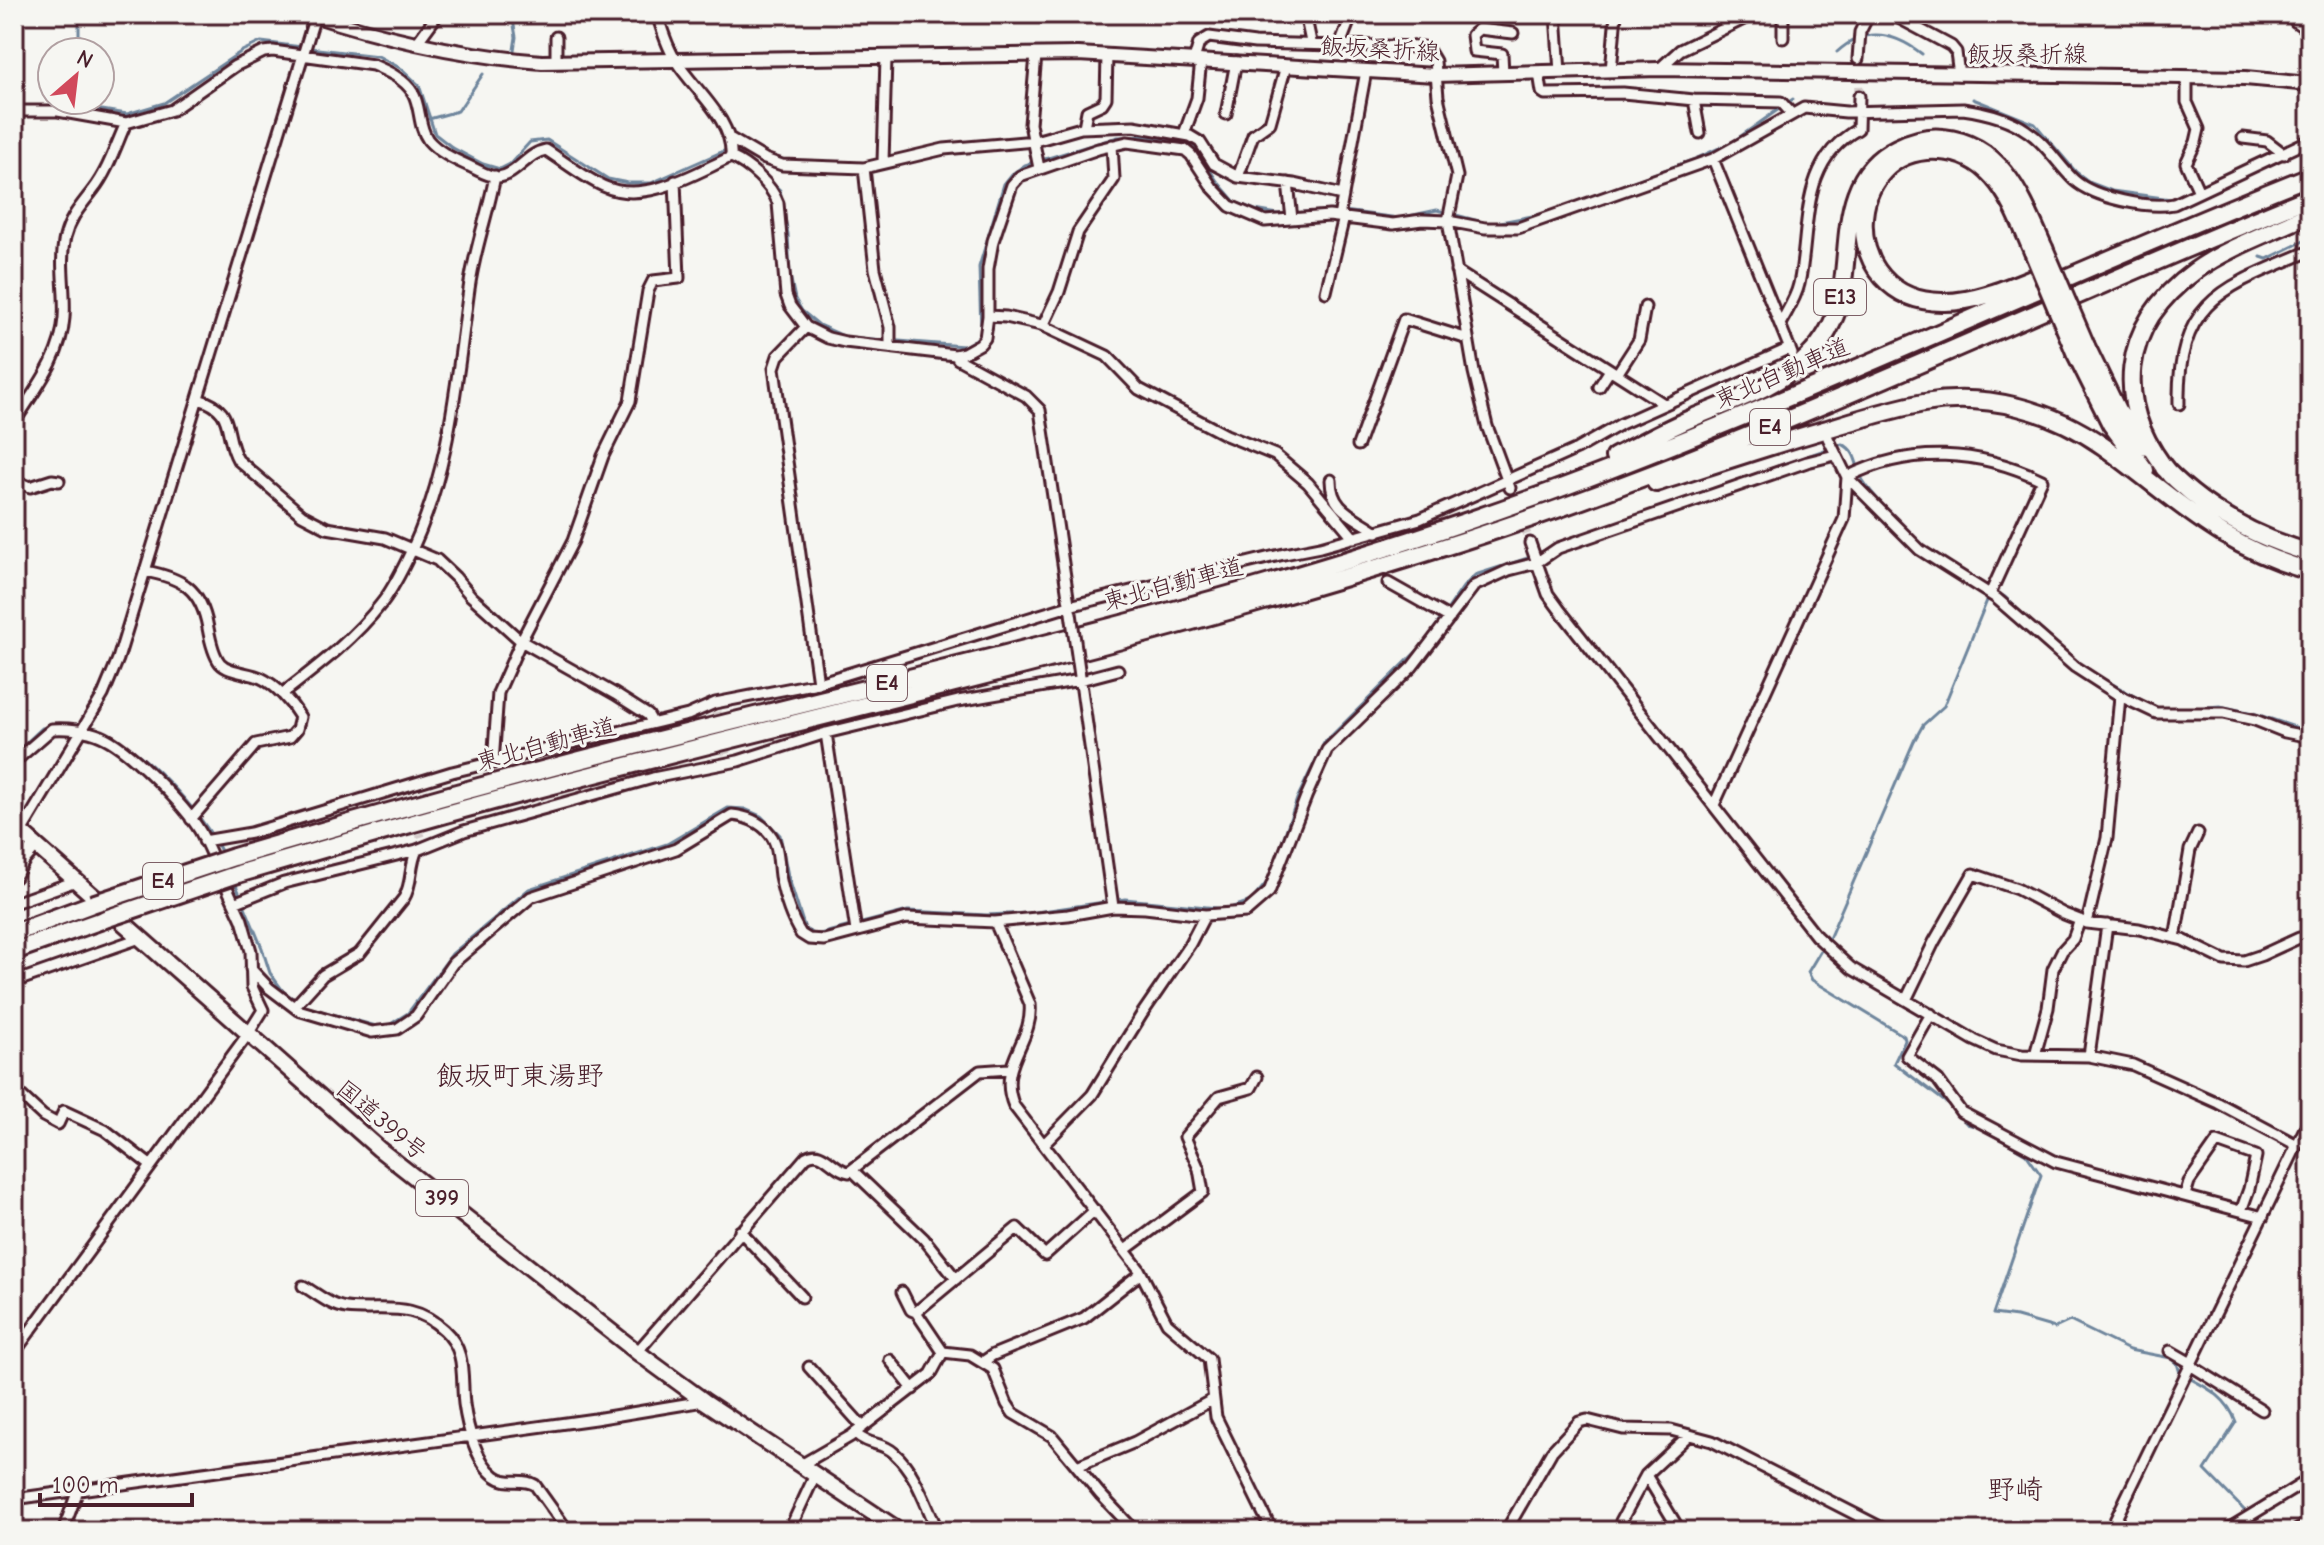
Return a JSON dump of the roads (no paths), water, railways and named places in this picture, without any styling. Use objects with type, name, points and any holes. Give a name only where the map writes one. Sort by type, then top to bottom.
[{"type":"highway","name":"E13","points":[[1537,496],[1669,428],[1762,388],[1806,359],[1836,315],[1842,289],[1848,223],[1858,188],[1867,174],[1892,150],[1926,138],[1944,138],[1976,148],[1990,157],[2013,182],[2081,349],[2128,428],[2171,476],[2209,507],[2269,540],[2310,553]]},
{"type":"highway","points":[[2039,250],[2001,187],[1981,166],[1955,153],[1928,151],[1901,159],[1878,180],[1863,211],[1864,246],[1880,275],[1907,295],[1941,302],[1976,297],[2003,288],[2310,174]]},
{"type":"highway","name":"東北自動車道","points":[[14,933],[234,857],[521,775],[1150,616],[1352,558],[1537,496],[1796,394],[2310,174]]},
{"type":"highway","name":"東北自動車道","points":[[14,951],[238,874],[526,792],[989,676],[1228,612],[1474,538],[1765,429],[2310,197]]},
{"type":"highway","points":[[2171,476],[2145,439],[2134,410],[2134,356],[2146,322],[2169,293],[2197,270],[2234,248],[2310,214]]},
{"type":"highway","points":[[2081,349],[2095,395],[2117,433],[2167,496]]},
{"type":"highway","points":[[1474,538],[1902,407],[1949,400],[1995,402],[2062,422],[2101,444],[2226,538],[2266,557],[2310,571]]},
{"type":"highway","name":"国道399号","points":[[18,829],[379,1149],[637,1352],[704,1401],[900,1531]]},
{"type":"main road","name":"飯坂桑折線","points":[[325,16],[416,44],[488,58],[556,62],[1107,55],[1436,75],[1659,69],[2245,78],[2310,84]]},
{"type":"main road","points":[[14,876],[36,845]]},
{"type":"street","points":[[416,44],[438,14]]},
{"type":"street","points":[[657,14],[675,60],[715,113],[731,148],[774,193],[778,203],[786,295],[790,306],[806,327],[838,341],[890,342],[955,355],[980,344],[985,338],[988,316],[988,269],[1003,206],[1015,181],[1038,162],[1112,145],[1200,142],[1214,164],[1238,177],[1288,183],[1342,195]]},
{"type":"street","points":[[1305,14],[1311,42]]},
{"type":"street","points":[[1340,45],[1352,14]]},
{"type":"street","points":[[1556,14],[1560,72]]},
{"type":"street","points":[[1611,71],[1616,14]]},
{"type":"street","points":[[1659,69],[1680,50],[1754,14]]},
{"type":"street","points":[[1783,14],[1783,38]]},
{"type":"street","points":[[1858,59],[1860,32],[1869,14]]},
{"type":"street","points":[[1891,14],[1951,46],[1956,52],[1959,75]]},
{"type":"street","points":[[2297,14],[2296,22],[2310,32]]},
{"type":"street","points":[[18,829],[103,695],[118,659],[304,56],[325,16]]},
{"type":"street","points":[[1503,73],[1502,54],[1474,51],[1472,35],[1479,29],[1513,33]]},
{"type":"street","points":[[556,37],[556,62]]},
{"type":"street","points":[[1508,484],[1487,426],[1456,271],[1450,214],[1457,176],[1438,97],[1433,56],[1423,47],[1255,43],[1209,37],[1199,43],[1197,98],[1187,142],[1191,155],[1212,187],[1230,206],[1265,221],[1291,215],[1340,213],[1393,224],[1450,214],[1485,228],[1518,228],[1713,159],[1804,108],[1846,112],[1963,109],[1980,112],[2026,130],[2074,180],[2096,193],[2163,206],[2310,140]]},
{"type":"street","points":[[14,111],[58,111],[126,123],[172,110],[253,56],[273,51],[373,65],[396,76],[413,94],[423,131],[433,145],[453,158],[495,176],[510,173],[531,156],[546,150],[586,177],[626,194],[650,191],[675,181],[731,148],[782,165],[864,168],[944,149],[1035,141],[1084,127],[1134,126],[1187,142]]},
{"type":"street","points":[[1036,55],[1030,124],[1038,162]]},
{"type":"street","points":[[1084,127],[1087,111],[1102,104],[1106,98],[1107,55]]},
{"type":"street","points":[[883,162],[886,58]]},
{"type":"street","points":[[1226,114],[1236,62]]},
{"type":"street","points":[[1238,177],[1244,153],[1253,135],[1270,123],[1286,66]]},
{"type":"street","points":[[1326,292],[1366,71]]},
{"type":"street","points":[[1539,73],[1545,94],[1623,93],[1694,100],[1781,102],[1791,113]]},
{"type":"street","points":[[2187,77],[2187,102],[2199,129],[2186,163],[2199,192]]},
{"type":"street","points":[[1780,324],[1798,286],[1807,208],[1813,188],[1837,143],[1858,129],[1859,96]]},
{"type":"street","points":[[1694,100],[1700,133]]},
{"type":"street","points":[[14,423],[40,386],[61,339],[64,317],[63,255],[71,219],[93,191],[126,123]]},
{"type":"street","points":[[2243,138],[2267,141],[2284,154]]},
{"type":"street","points":[[1043,326],[1059,292],[1078,232],[1114,179],[1112,145]]},
{"type":"street","points":[[211,840],[251,833],[493,763],[818,683],[1070,609],[1377,532],[1420,519],[1508,484],[1621,424],[1791,351],[1713,159]]},
{"type":"street","points":[[864,168],[875,269],[890,342]]},
{"type":"street","points":[[282,694],[342,648],[383,602],[428,516],[440,477],[459,371],[469,285],[495,176]]},
{"type":"street","points":[[493,763],[498,693],[573,541],[603,456],[630,401],[648,291],[653,281],[679,278],[675,181]]},
{"type":"street","points":[[1288,183],[1291,215]]},
{"type":"street","points":[[2179,404],[2178,370],[2184,343],[2202,312],[2219,294],[2310,251]]},
{"type":"street","points":[[1456,271],[1664,404]]},
{"type":"street","points":[[1599,387],[1639,340],[1645,307]]},
{"type":"street","points":[[988,316],[1043,326],[1107,356],[1139,389],[1226,435],[1275,455],[1308,483],[1354,538]]},
{"type":"street","points":[[1358,445],[1404,319],[1468,339]]},
{"type":"street","points":[[806,327],[778,356],[774,368],[818,683]]},
{"type":"street","points":[[955,355],[1026,396],[1040,410],[1112,902]]},
{"type":"street","points":[[198,399],[214,403],[223,412],[238,460],[302,515],[327,528],[385,538],[437,560],[521,641],[615,694],[648,715],[652,722]]},
{"type":"street","points":[[251,969],[269,988],[297,1003],[372,1032],[397,1029],[416,1016],[453,963],[531,897],[676,849],[732,815],[749,819],[769,833],[777,851],[785,898],[801,934],[816,941],[855,927],[907,918],[995,922],[1068,915],[1112,902],[1205,915],[1246,912],[1264,900],[1273,884],[1327,750],[1412,667],[1445,616],[1474,586],[1533,554],[1807,462],[1831,447],[1920,550],[1942,567],[1992,591],[2075,667],[2120,696],[2156,713],[2224,713],[2310,737]]},
{"type":"street","points":[[1856,473],[1915,456],[1949,454],[1991,460],[2042,480],[1992,591]]},
{"type":"street","points":[[1714,805],[1839,533],[1856,473]]},
{"type":"street","points":[[14,480],[30,487],[59,481]]},
{"type":"street","points":[[1331,480],[1331,494],[1338,506],[1377,532]]},
{"type":"street","points":[[1533,554],[1548,594],[1559,609],[1832,953],[1851,968],[1996,1050],[2035,1055],[2089,1056],[2133,1065],[2176,1083],[2297,1145]]},
{"type":"street","points":[[145,571],[166,575],[190,586],[206,616],[209,636],[220,663],[226,668],[265,680],[282,694],[300,717],[293,734],[284,739],[256,744],[195,815]]},
{"type":"street","points":[[1388,583],[1445,616]]},
{"type":"street","points":[[240,901],[284,883],[727,758],[958,701],[1118,670]]},
{"type":"street","points":[[2035,1055],[2048,1008],[2053,969],[2084,922],[2107,838],[2120,696]]},
{"type":"street","points":[[14,762],[52,729],[84,727],[127,754],[195,815],[211,840],[240,901],[251,951],[252,987],[263,1010],[14,1353]]},
{"type":"street","points":[[826,733],[855,927]]},
{"type":"street","points":[[2175,938],[2190,850],[2198,833]]},
{"type":"street","points":[[297,1003],[323,975],[360,953],[404,898],[409,891],[412,861],[421,844]]},
{"type":"street","points":[[1906,1000],[1934,942],[1973,874],[2017,889],[2084,922],[2139,929],[2175,938],[2214,956],[2234,961],[2262,955],[2299,938],[2310,938]]},
{"type":"street","points":[[14,903],[76,881]]},
{"type":"street","points":[[1044,1144],[1092,1095],[1190,944],[1205,915]]},
{"type":"street","points":[[995,922],[1030,1004],[1031,1015],[1009,1069],[1009,1089],[1014,1106],[1125,1250],[1167,1323],[1209,1359],[1216,1417],[1272,1531]]},
{"type":"street","points":[[2089,1056],[2107,925]]},
{"type":"street","points":[[14,1013],[16,981],[140,938]]},
{"type":"street","points":[[1931,1014],[1907,1056],[1938,1080],[1961,1112],[2056,1162],[2263,1217]]},
{"type":"street","points":[[637,1352],[788,1175],[811,1153],[821,1154],[843,1171],[852,1170],[980,1071],[1009,1069]]},
{"type":"street","points":[[1125,1250],[1203,1192],[1199,1169],[1185,1137],[1219,1097],[1251,1088],[1257,1077]]},
{"type":"street","points":[[14,1089],[43,1116],[58,1124],[64,1111],[92,1122],[150,1165]]},
{"type":"street","points":[[2110,1531],[2310,1118]]},
{"type":"street","points":[[2185,1195],[2189,1182],[2217,1142],[2256,1156],[2241,1211]]},
{"type":"street","points":[[852,1170],[924,1239],[956,1279]]},
{"type":"street","points":[[916,1312],[1017,1228],[1045,1255],[1095,1210]]},
{"type":"street","points":[[740,1231],[802,1297]]},
{"type":"street","points":[[984,1361],[1084,1318],[1141,1273]]},
{"type":"street","points":[[303,1286],[344,1308],[407,1308],[445,1331],[461,1352],[464,1406],[485,1466],[509,1483],[529,1481],[535,1485],[568,1531]]},
{"type":"street","points":[[902,1292],[911,1310],[916,1312],[943,1352]]},
{"type":"street","points":[[2170,1351],[2187,1370],[2262,1410]]},
{"type":"street","points":[[943,1352],[957,1352],[984,1361],[993,1369],[1013,1413],[1052,1436],[1135,1531]]},
{"type":"street","points":[[801,1465],[859,1430],[913,1389],[931,1374],[943,1352]]},
{"type":"street","points":[[890,1360],[913,1389]]},
{"type":"street","points":[[809,1367],[859,1430],[864,1442],[886,1447],[904,1463],[938,1531]]},
{"type":"street","points":[[1077,1466],[1135,1442],[1212,1400]]},
{"type":"street","points":[[14,1499],[595,1419],[704,1401]]},
{"type":"street","points":[[1506,1531],[1552,1451],[1579,1422],[1587,1420],[1623,1429],[1641,1428],[1712,1441],[1888,1531]]},
{"type":"street","points":[[1621,1521],[1646,1475],[1689,1435]]},
{"type":"street","points":[[789,1531],[815,1475]]},
{"type":"street","points":[[1646,1475],[1680,1531]]},
{"type":"street","points":[[2225,1531],[2310,1479]]},
{"type":"street","points":[[63,1531],[78,1490]]},
{"type":"waterway","points":[[79,14],[79,36]]},
{"type":"waterway","points":[[512,14],[516,37],[514,50]]},
{"type":"waterway","points":[[1837,52],[1858,38],[1880,35],[1901,41],[1922,54]]},
{"type":"waterway","points":[[116,112],[127,114],[164,103],[242,51],[261,42],[302,47]]},
{"type":"waterway","points":[[309,48],[378,56],[402,69],[419,85],[435,134],[453,148],[500,169],[510,164],[530,142],[547,140],[608,179],[651,183],[728,149]]},
{"type":"waterway","points":[[429,119],[458,111],[483,74]]},
{"type":"waterway","points":[[735,150],[780,190],[788,234],[790,275],[795,299],[802,311],[819,325],[846,337],[964,346],[978,338],[981,332],[979,267],[1004,184],[1025,165],[1118,137],[1148,136],[1189,143],[1235,202],[1255,210],[1278,214],[1336,210],[1399,218],[1437,210],[1490,224],[1543,214],[1695,159],[1734,141],[1793,99]]},
{"type":"waterway","points":[[1973,99],[2035,124],[2076,172],[2091,183],[2112,191],[2171,199]]},
{"type":"waterway","points":[[2261,257],[2267,259],[2310,238]]},
{"type":"waterway","points":[[1538,554],[1557,543],[1842,444],[1853,454],[1864,482],[1894,518]]},
{"type":"waterway","points":[[234,880],[270,973],[283,991],[303,1006],[376,1026],[389,1025],[408,1013],[452,954],[529,889],[667,844],[728,808],[745,809],[761,816],[780,835],[788,876],[805,929],[816,935],[908,911],[987,915],[1029,913],[1125,899],[1227,909],[1251,901],[1269,880],[1297,799],[1324,743],[1422,646],[1463,587],[1475,575],[1531,557]]},
{"type":"waterway","points":[[1976,580],[2005,597],[2045,635]]},
{"type":"waterway","points":[[1828,941],[1914,741],[1923,725],[1944,706],[1988,598]]},
{"type":"waterway","points":[[2098,676],[2156,708],[2166,709]]},
{"type":"waterway","points":[[2182,709],[2220,706],[2253,713],[2310,732]]},
{"type":"waterway","points":[[14,754],[42,728],[62,725]]},
{"type":"waterway","points":[[90,728],[127,746],[166,780],[200,819],[223,855]]},
{"type":"waterway","points":[[1823,947],[1808,972],[1812,980],[1904,1036],[1894,1063],[1948,1104],[1967,1124],[1982,1128],[2026,1154],[2041,1175],[1993,1314],[2055,1328],[2070,1321],[2129,1350],[2171,1358],[2177,1363],[2180,1373],[2213,1392],[2232,1412],[2236,1422],[2205,1470],[2245,1511]]},
{"type":"tunnel","points":[[1858,59],[1859,96]]},
{"type":"tunnel","points":[[1797,364],[1825,432]]},
{"type":"tunnel","points":[[1510,488],[1530,543]]},
{"type":"tunnel","points":[[716,712],[726,754]]},
{"type":"tunnel","points":[[408,795],[421,837]]},
{"type":"railway","points":[[2283,1531],[2310,1516]]},
{"type":"district","name":"飯坂町東湯野","points":[[520,1076]]},
{"type":"district","name":"野崎","points":[[2015,1490]]}]
